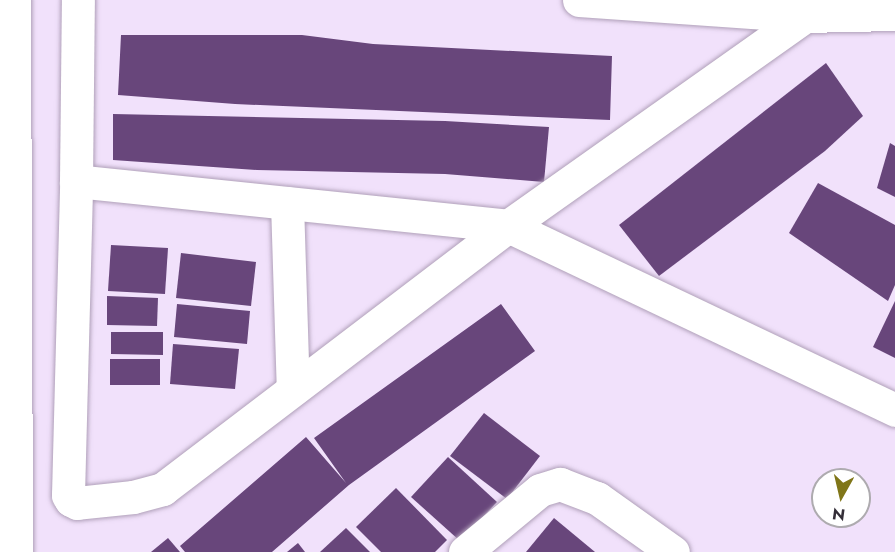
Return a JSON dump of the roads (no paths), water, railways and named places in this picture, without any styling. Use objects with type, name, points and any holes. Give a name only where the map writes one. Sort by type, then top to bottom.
[{"type":"street","points":[[10,545],[7,210],[14,0]]},
{"type":"street","points":[[78,0],[68,495],[77,503],[133,497],[163,489],[508,226],[806,16]]},
{"type":"street","points":[[579,0],[806,16],[895,14]]},
{"type":"street","points":[[76,181],[508,226],[895,410]]},
{"type":"street","points":[[287,203],[293,389]]},
{"type":"street","points":[[465,552],[540,490],[560,484],[597,498],[673,552]]}]
